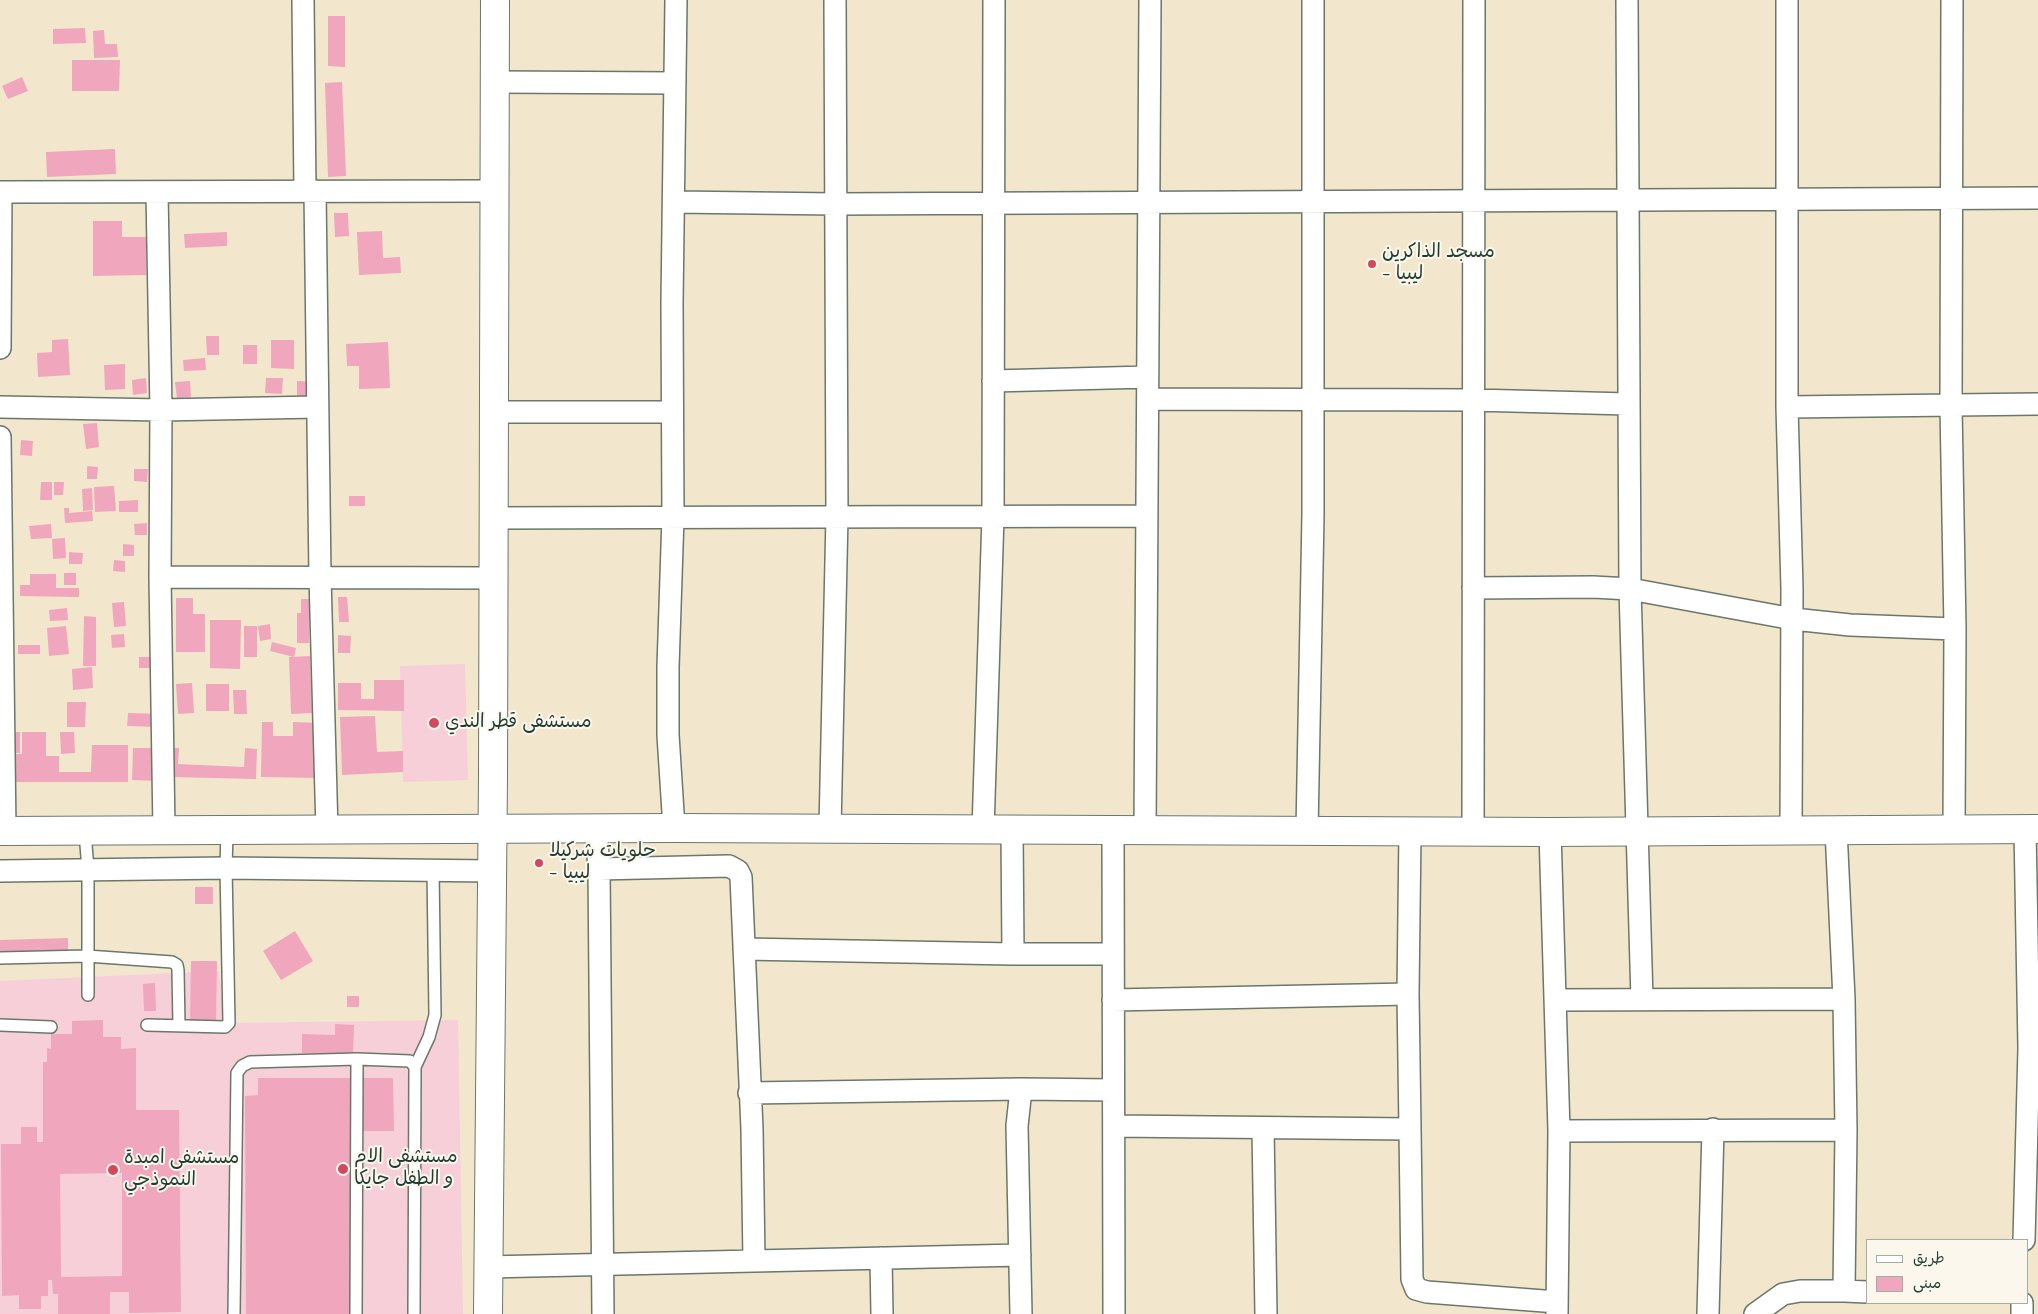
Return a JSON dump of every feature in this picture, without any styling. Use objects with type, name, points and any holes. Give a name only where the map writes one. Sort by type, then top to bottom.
[{"type":"main road","points":[[488,1314],[492,871],[495,0]]},
{"type":"main road","points":[[3,831],[830,828],[1638,832],[2032,829]]},
{"type":"street","points":[[303,0],[318,408],[320,578],[327,830]]},
{"type":"street","points":[[674,828],[668,736],[668,667],[673,517],[672,412],[676,0]]},
{"type":"street","points":[[830,828],[836,516],[834,0]]},
{"type":"street","points":[[983,830],[993,516],[994,0]]},
{"type":"street","points":[[1145,830],[1150,0]]},
{"type":"street","points":[[1307,830],[1314,515],[1313,0]]},
{"type":"street","points":[[1473,832],[1474,0]]},
{"type":"street","points":[[1627,0],[1630,589],[1642,999]]},
{"type":"street","points":[[1787,0],[1787,407],[1793,619],[1792,830]]},
{"type":"street","points":[[1952,0],[1950,406],[1955,629],[1954,830]]},
{"type":"street","points":[[495,82],[675,83]]},
{"type":"street","points":[[0,348],[0,192],[494,191]]},
{"type":"street","points":[[157,193],[161,410],[160,578],[164,830]]},
{"type":"street","points":[[674,202],[836,204],[2038,198]]},
{"type":"street","points":[[993,381],[1147,377]]},
{"type":"street","points":[[1148,399],[1474,400],[1628,404]]},
{"type":"street","points":[[1787,407],[2038,404]]},
{"type":"street","points":[[0,407],[161,410],[318,408]]},
{"type":"street","points":[[494,412],[672,412]]},
{"type":"street","points":[[0,437],[3,831]]},
{"type":"street","points":[[493,518],[1146,516]]},
{"type":"street","points":[[160,578],[493,578]]},
{"type":"street","points":[[1473,588],[1593,587],[1630,589],[1793,619],[1850,625],[1955,629]]},
{"type":"street","points":[[1113,829],[1114,1314]]},
{"type":"street","points":[[2024,1239],[2032,829]]},
{"type":"street","points":[[596,830],[599,869],[603,1314]]},
{"type":"street","points":[[1012,830],[1013,954]]},
{"type":"street","points":[[1836,830],[1844,999],[1846,1130],[1844,1291]]},
{"type":"street","points":[[1410,831],[1408,994],[1412,1279],[1416,1289],[1427,1292],[1557,1308],[1559,1131],[1550,832]]},
{"type":"street","points":[[599,869],[729,866],[738,871],[741,877],[752,1129],[754,1261]]},
{"type":"street","points":[[0,871],[226,868],[492,871]]},
{"type":"street","points":[[744,949],[1112,954]]},
{"type":"street","points":[[1113,1000],[1408,994]]},
{"type":"street","points":[[1556,1000],[1844,999]]},
{"type":"street","points":[[749,1094],[1021,1089],[1113,1090]]},
{"type":"street","points":[[1021,1089],[1017,1126],[1021,1314]]},
{"type":"street","points":[[1114,1126],[1410,1129]]},
{"type":"street","points":[[1263,1128],[1266,1314]]},
{"type":"street","points":[[1708,1314],[1713,1129]]},
{"type":"street","points":[[1559,1131],[1846,1130]]},
{"type":"street","points":[[488,1267],[1020,1255]]},
{"type":"street","points":[[881,1258],[882,1314]]},
{"type":"street","points":[[1755,1314],[1784,1294],[1800,1291],[1866,1292]]},
{"type":"lane","points":[[147,1025],[226,1027],[229,1023],[227,831]]},
{"type":"lane","points":[[86,832],[88,870],[88,995]]},
{"type":"lane","points":[[414,1314],[416,1067],[429,1037],[435,1014],[433,870]]},
{"type":"lane","points":[[0,958],[87,956],[172,962],[177,964],[180,1026]]},
{"type":"lane","points":[[0,1025],[51,1026]]},
{"type":"lane","points":[[234,1314],[237,1073],[242,1066],[250,1062],[357,1059],[410,1061],[416,1067]]},
{"type":"lane","points":[[356,1314],[357,1059]]},
{"type":"shaded area","name":"مستشفى قطر الندي","points":[[465,664],[468,780],[403,782],[400,666]]},
{"type":"shaded area","points":[[219,971],[225,1023],[458,1020],[463,1314],[0,1314],[0,981]]},
{"type":"building","points":[[328,16],[345,16],[345,67],[328,66]]},
{"type":"building","points":[[85,28],[86,43],[53,44],[53,29]]},
{"type":"building","points":[[104,30],[105,44],[117,44],[118,57],[94,58],[93,31]]},
{"type":"building","points":[[72,60],[120,60],[119,91],[72,91]]},
{"type":"building","points":[[22,77],[28,91],[8,99],[2,86]]},
{"type":"building","points":[[342,82],[346,176],[328,177],[325,83]]},
{"type":"building","points":[[115,149],[116,174],[47,177],[46,152]]},
{"type":"building","points":[[334,213],[348,213],[349,236],[335,237]]},
{"type":"building","points":[[93,221],[122,221],[122,237],[146,237],[146,275],[93,276]]},
{"type":"building","points":[[382,231],[383,258],[400,257],[401,273],[359,275],[357,232]]},
{"type":"building","points":[[227,232],[227,246],[185,248],[184,234]]},
{"type":"building","points":[[206,336],[219,336],[219,355],[207,355]]},
{"type":"building","points":[[68,339],[70,375],[38,377],[37,353],[52,352],[52,340]]},
{"type":"building","points":[[271,340],[294,340],[294,369],[271,368]]},
{"type":"building","points":[[388,342],[390,388],[359,389],[359,366],[347,366],[346,344]]},
{"type":"building","points":[[243,345],[257,345],[257,364],[243,364]]},
{"type":"building","points":[[205,358],[206,370],[184,371],[183,360]]},
{"type":"building","points":[[125,364],[125,389],[105,390],[104,365]]},
{"type":"building","points":[[146,378],[147,393],[133,395],[132,380]]},
{"type":"building","points":[[266,378],[283,378],[282,394],[265,393]]},
{"type":"building","points":[[190,381],[191,397],[177,398],[175,382]]},
{"type":"building","points":[[297,381],[314,382],[314,399],[297,399]]},
{"type":"building","points":[[97,423],[99,447],[86,449],[83,424]]},
{"type":"building","points":[[21,440],[33,441],[32,456],[20,455]]},
{"type":"building","points":[[87,466],[98,467],[97,479],[87,479]]},
{"type":"building","points":[[134,469],[148,469],[147,482],[134,481]]},
{"type":"building","points":[[41,482],[52,482],[52,500],[40,500]]},
{"type":"building","points":[[54,482],[64,482],[63,495],[54,495]]},
{"type":"building","points":[[114,486],[116,511],[95,512],[94,487]]},
{"type":"building","points":[[92,488],[93,510],[83,511],[82,489]]},
{"type":"building","points":[[349,496],[365,496],[365,506],[349,506]]},
{"type":"building","points":[[138,500],[138,512],[119,512],[119,501]]},
{"type":"building","points":[[64,508],[69,508],[69,513],[92,511],[93,521],[65,523]]},
{"type":"building","points":[[147,523],[147,535],[135,535],[134,524]]},
{"type":"building","points":[[51,524],[52,538],[31,539],[29,526]]},
{"type":"building","points":[[65,538],[66,558],[53,559],[52,539]]},
{"type":"building","points":[[123,544],[134,545],[134,556],[123,556]]},
{"type":"building","points":[[69,552],[83,553],[82,564],[69,564]]},
{"type":"building","points":[[114,560],[125,561],[125,572],[113,571]]},
{"type":"building","points":[[64,573],[76,573],[76,585],[64,585]]},
{"type":"building","points":[[30,574],[56,574],[56,588],[79,588],[79,597],[20,596],[20,585],[30,585]]},
{"type":"building","points":[[338,597],[347,597],[349,622],[339,622]]},
{"type":"building","points":[[176,598],[193,598],[193,614],[205,614],[205,652],[176,652]]},
{"type":"building","points":[[301,599],[315,599],[315,614],[309,614],[309,643],[297,643],[297,613],[301,613]]},
{"type":"building","points":[[124,602],[126,626],[114,627],[112,603]]},
{"type":"building","points":[[67,608],[68,620],[50,621],[49,610]]},
{"type":"building","points":[[84,616],[96,617],[96,666],[83,666]]},
{"type":"building","points":[[210,620],[241,620],[240,669],[210,668]]},
{"type":"building","points":[[270,624],[271,639],[260,641],[258,626]]},
{"type":"building","points":[[66,626],[69,654],[49,656],[47,628]]},
{"type":"building","points":[[244,626],[257,626],[257,657],[244,657]]},
{"type":"building","points":[[124,634],[125,647],[112,648],[111,635]]},
{"type":"building","points":[[338,635],[351,636],[350,653],[338,653]]},
{"type":"building","points":[[272,642],[296,648],[294,657],[270,651]]},
{"type":"building","points":[[18,645],[40,645],[40,654],[18,654]]},
{"type":"building","points":[[310,656],[312,713],[291,714],[289,657]]},
{"type":"building","points":[[139,657],[150,657],[150,668],[139,668]]},
{"type":"building","points":[[92,667],[93,688],[73,690],[72,669]]},
{"type":"building","points":[[374,680],[404,680],[404,711],[338,710],[338,683],[361,683],[361,699],[374,699]]},
{"type":"building","points":[[192,683],[194,713],[178,714],[176,684]]},
{"type":"building","points":[[206,684],[229,684],[229,711],[206,711]]},
{"type":"building","points":[[233,690],[246,690],[247,714],[234,714]]},
{"type":"building","points":[[67,702],[86,702],[85,727],[67,727]]},
{"type":"building","points":[[128,713],[162,714],[161,727],[127,726]]},
{"type":"building","points":[[375,716],[377,752],[403,751],[403,772],[342,775],[340,717]]},
{"type":"building","points":[[262,722],[273,722],[273,736],[293,736],[293,722],[319,723],[318,778],[261,777]]},
{"type":"building","points":[[10,732],[20,732],[20,753],[10,753]]},
{"type":"building","points":[[22,732],[46,732],[46,756],[59,756],[59,772],[91,772],[92,745],[128,745],[128,782],[12,782],[11,754],[22,754]]},
{"type":"building","points":[[60,732],[74,732],[75,753],[61,754]]},
{"type":"building","points":[[133,748],[159,748],[158,781],[132,780]]},
{"type":"building","points":[[172,748],[179,748],[178,764],[244,767],[245,748],[257,749],[256,779],[171,777]]},
{"type":"building","points":[[195,887],[213,887],[213,904],[195,904]]},
{"type":"building","points":[[295,931],[313,961],[281,980],[263,951]]},
{"type":"building","points":[[68,938],[68,950],[0,952],[0,940]]},
{"type":"building","points":[[191,961],[217,961],[216,1022],[190,1022]]},
{"type":"building","points":[[155,983],[156,1011],[144,1011],[143,984]]},
{"type":"building","points":[[347,996],[359,996],[359,1007],[347,1007]]},
{"type":"building","points":[[103,1020],[103,1037],[121,1037],[121,1049],[136,1048],[136,1110],[179,1110],[181,1312],[129,1313],[129,1292],[110,1292],[110,1314],[58,1314],[58,1294],[53,1294],[52,1280],[48,1280],[48,1296],[41,1296],[41,1309],[19,1309],[19,1295],[2,1296],[1,1144],[21,1144],[21,1127],[37,1127],[37,1142],[43,1142],[43,1062],[47,1062],[47,1048],[51,1049],[51,1034],[72,1034],[72,1021]],"holes":[[[122,1173],[122,1276],[61,1277],[60,1174]]]},
{"type":"building","points":[[335,1024],[354,1025],[353,1054],[302,1053],[302,1034],[335,1035]]},
{"type":"building","points":[[258,1078],[350,1078],[350,1314],[246,1314],[245,1096],[258,1095]]},
{"type":"building","points":[[358,1078],[393,1078],[394,1131],[358,1131]]},
{"type":"place","name":"مسجد الذاكرين - ليبيا","points":[[1372,264]]},
{"type":"place","name":"مستشفى قطر الندي","points":[[434,723]]},
{"type":"place","name":"حلويات شركيلا - ليبيا","points":[[539,863]]},
{"type":"place","name":"مستشفى الام و الطفل جايكا","points":[[343,1169]]},
{"type":"place","name":"مستشفى امبدة النموذجي","points":[[113,1170]]}]
